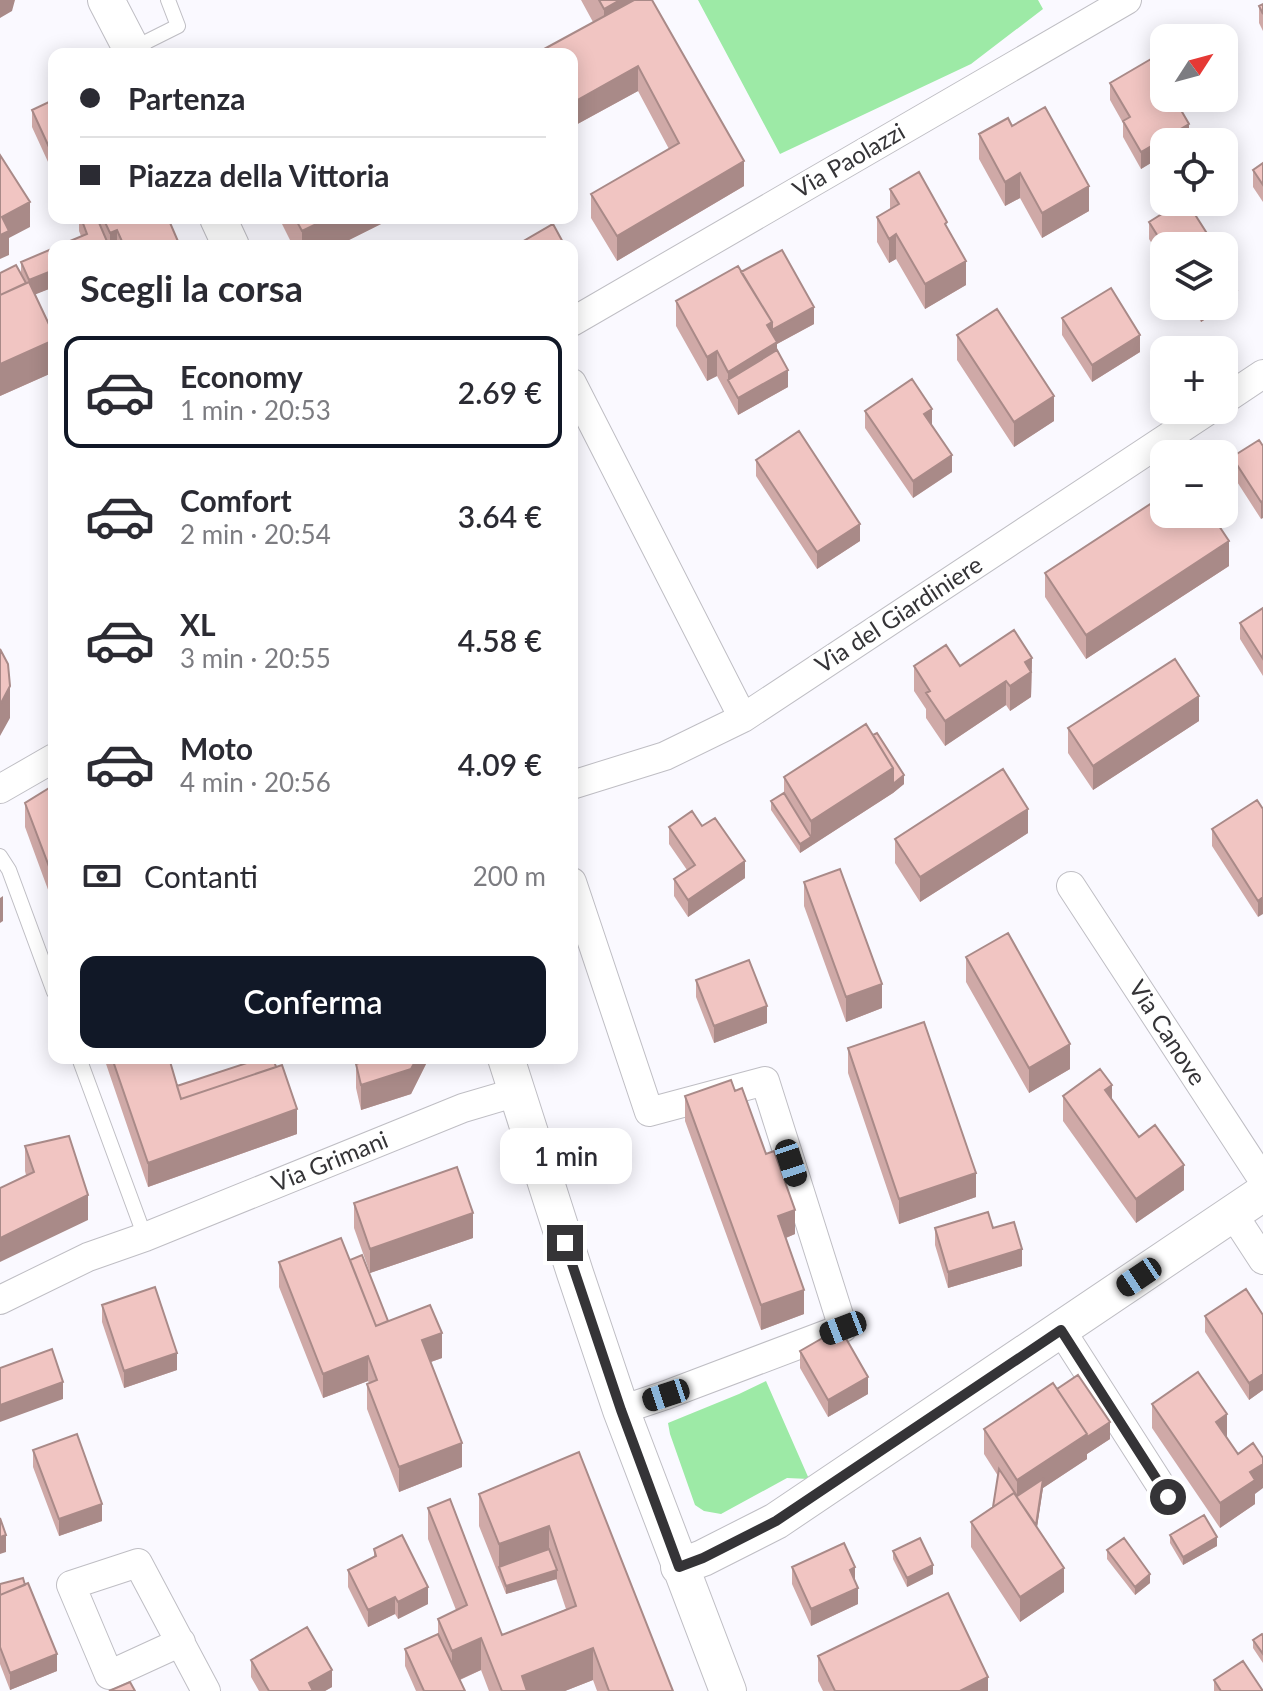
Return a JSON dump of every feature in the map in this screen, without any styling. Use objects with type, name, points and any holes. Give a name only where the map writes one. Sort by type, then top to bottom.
[{"type":"street","points":[[106,0],[131,48]]},
{"type":"street","name":"Via Paolazzi","points":[[578,319],[1127,0]]},
{"type":"street","points":[[1238,391],[1263,374]]},
{"type":"street","points":[[578,395],[743,718]]},
{"type":"street","name":"Via del Giardiniere","points":[[578,783],[665,756],[743,718],[1188,424]]},
{"type":"street","points":[[0,789],[48,761]]},
{"type":"street","name":"Via Canove","points":[[1071,886],[1263,1180]]},
{"type":"street","points":[[578,900],[649,1112],[765,1081],[843,1328],[621,1410]]},
{"type":"street","points":[[512,1075],[621,1410],[728,1691]]},
{"type":"street","name":"Via Grimani","points":[[0,1300],[88,1257],[145,1237],[463,1108],[512,1075]]},
{"type":"street","points":[[679,1567],[776,1521],[1263,1193]]},
{"type":"street","points":[[1233,1214],[1263,1260]]},
{"type":"street","points":[[1061,1330],[1168,1497]]},
{"type":"street","points":[[181,1642],[206,1691]]},
{"type":"lane","points":[[140,48],[178,26],[168,0]]},
{"type":"lane","points":[[0,856],[9,870],[48,976]]},
{"type":"lane","points":[[81,1064],[145,1237]]},
{"type":"green space","points":[[698,0],[1038,0],[1043,9],[971,64],[780,154]]},
{"type":"green space","points":[[766,1381],[809,1479],[787,1478],[721,1514],[704,1511],[695,1505],[668,1423]]},
{"type":"building","points":[[599,0],[620,0],[604,9]]},
{"type":"building","points":[[634,0],[652,0],[744,161],[617,236],[591,194],[679,143],[638,66],[578,100],[578,48],[546,48]]},
{"type":"building","points":[[1150,60],[1150,112],[1182,112],[1189,124],[1182,128],[1150,128],[1150,147],[1141,152],[1123,121],[1130,117],[1110,83]]},
{"type":"building","points":[[48,102],[48,145],[32,110]]},
{"type":"building","points":[[1045,107],[1089,186],[1042,213],[1020,173],[1005,182],[979,134],[1008,118],[1012,126]]},
{"type":"building","points":[[0,155],[30,202],[2,217],[9,231],[0,235]]},
{"type":"building","points":[[1263,163],[1263,185],[1253,170]]},
{"type":"building","points":[[919,172],[966,261],[925,284],[896,234],[889,239],[877,217],[899,204],[890,189]]},
{"type":"building","points":[[1159,216],[1196,216],[1206,232],[1155,232],[1149,222]]},
{"type":"building","points":[[83,224],[100,224],[106,240],[72,240],[87,234]]},
{"type":"building","points":[[106,224],[171,224],[177,240],[121,240],[117,230],[110,233]]},
{"type":"building","points":[[298,224],[317,224],[302,231]]},
{"type":"building","points":[[553,224],[562,240],[525,240]]},
{"type":"building","points":[[782,250],[814,307],[772,330],[772,322],[741,272]]},
{"type":"building","points":[[48,251],[48,272],[29,280],[21,262]]},
{"type":"building","points":[[16,265],[26,283],[0,295],[0,273]]},
{"type":"building","points":[[738,266],[772,322],[767,325],[777,342],[728,372],[717,351],[707,357],[676,301]]},
{"type":"building","points":[[29,282],[48,322],[48,343],[0,364],[0,295]]},
{"type":"building","points":[[1111,288],[1140,335],[1092,365],[1062,318]]},
{"type":"building","points":[[997,309],[1054,396],[1014,422],[957,335]]},
{"type":"building","points":[[777,350],[788,370],[738,398],[728,380]]},
{"type":"building","points":[[912,379],[932,409],[924,414],[952,455],[913,481],[865,411]]},
{"type":"building","points":[[799,431],[860,524],[817,552],[756,460]]},
{"type":"building","points":[[1259,440],[1263,446],[1261,502],[1238,466],[1238,453]]},
{"type":"building","points":[[1150,504],[1150,528],[1220,528],[1229,541],[1086,635],[1045,573]]},
{"type":"building","points":[[1263,608],[1263,659],[1240,623]]},
{"type":"building","points":[[1014,630],[1032,658],[1025,662],[1031,672],[1010,686],[1006,681],[945,721],[926,693],[930,691],[914,666],[946,645],[960,666]]},
{"type":"building","points":[[0,649],[8,664],[10,686],[0,705]]},
{"type":"building","points":[[1175,659],[1199,696],[1093,766],[1068,728]]},
{"type":"building","points":[[866,724],[893,768],[811,821],[784,777]]},
{"type":"building","points":[[877,733],[904,775],[893,784],[893,768],[873,735]]},
{"type":"building","points":[[1003,769],[1028,809],[920,877],[895,839]]},
{"type":"building","points":[[48,789],[48,864],[25,803]]},
{"type":"building","points":[[784,793],[811,837],[800,844],[771,801]]},
{"type":"building","points":[[1257,800],[1263,809],[1263,897],[1258,901],[1212,829]]},
{"type":"building","points":[[692,811],[702,826],[715,818],[745,861],[688,900],[674,879],[695,865],[669,827]]},
{"type":"building","points":[[840,869],[882,984],[846,997],[804,882]]},
{"type":"building","points":[[1008,933],[1070,1044],[1029,1068],[966,957]]},
{"type":"building","points":[[749,960],[767,1006],[714,1026],[696,980]]},
{"type":"building","points":[[924,1022],[976,1173],[899,1199],[848,1048]]},
{"type":"building","points":[[114,1064],[171,1064],[181,1099],[282,1065],[297,1109],[148,1163]]},
{"type":"building","points":[[244,1064],[275,1064],[276,1067],[181,1099],[177,1086]]},
{"type":"building","points":[[356,1064],[414,1064],[411,1069],[361,1085]]},
{"type":"building","points":[[1100,1069],[1112,1085],[1105,1090],[1139,1137],[1155,1125],[1184,1165],[1136,1199],[1063,1096]]},
{"type":"building","points":[[731,1080],[735,1091],[742,1088],[766,1154],[774,1151],[795,1210],[778,1216],[804,1290],[761,1305],[685,1096]]},
{"type":"building","points":[[69,1136],[88,1195],[0,1238],[0,1188],[34,1172],[25,1146]]},
{"type":"building","points":[[457,1167],[473,1213],[370,1249],[354,1203]]},
{"type":"building","points":[[988,1212],[993,1228],[1014,1222],[1022,1249],[948,1272],[935,1228]]},
{"type":"building","points":[[341,1238],[376,1326],[430,1305],[442,1333],[422,1340],[462,1443],[399,1467],[367,1384],[377,1380],[368,1356],[323,1374],[279,1262]]},
{"type":"building","points":[[362,1255],[388,1321],[376,1326],[350,1260]]},
{"type":"building","points":[[155,1287],[177,1353],[124,1371],[102,1305]]},
{"type":"building","points":[[1246,1289],[1263,1315],[1263,1374],[1249,1383],[1205,1316]]},
{"type":"building","points":[[840,1328],[868,1377],[828,1400],[800,1351]]},
{"type":"building","points":[[52,1349],[63,1382],[0,1405],[0,1368]]},
{"type":"building","points":[[1198,1372],[1227,1414],[1216,1422],[1238,1454],[1253,1443],[1263,1458],[1263,1464],[1250,1472],[1255,1480],[1220,1503],[1152,1404]]},
{"type":"building","points":[[1078,1375],[1110,1422],[1087,1437],[1057,1389]]},
{"type":"building","points":[[1053,1383],[1087,1434],[1017,1480],[984,1429]]},
{"type":"building","points":[[77,1434],[102,1504],[59,1519],[33,1450]]},
{"type":"building","points":[[579,1452],[673,1691],[609,1691],[593,1648],[522,1676],[527,1691],[502,1691],[481,1638],[452,1651],[438,1619],[467,1605],[428,1508],[450,1499],[502,1635],[576,1606],[549,1526],[499,1544],[479,1494]]},
{"type":"building","points":[[999,1469],[1017,1496],[1043,1479],[1036,1525],[1014,1493],[993,1507]]},
{"type":"building","points":[[1014,1493],[1064,1568],[1020,1597],[971,1522]]},
{"type":"building","points":[[1204,1515],[1217,1537],[1183,1557],[1170,1535]]},
{"type":"building","points":[[0,1518],[6,1535],[0,1537]]},
{"type":"building","points":[[402,1535],[428,1587],[398,1602],[395,1597],[368,1610],[348,1570],[376,1556],[374,1549]]},
{"type":"building","points":[[920,1538],[933,1565],[907,1578],[893,1551]]},
{"type":"building","points":[[1124,1538],[1150,1574],[1135,1587],[1107,1550]]},
{"type":"building","points":[[844,1543],[855,1567],[850,1570],[858,1588],[811,1609],[792,1567]]},
{"type":"building","points":[[549,1549],[557,1570],[506,1586],[499,1567]]},
{"type":"building","points":[[23,1578],[25,1585],[0,1595],[0,1584]]},
{"type":"building","points":[[28,1583],[57,1654],[10,1673],[0,1647],[0,1595]]},
{"type":"building","points":[[948,1593],[988,1677],[960,1691],[835,1691],[818,1656]]},
{"type":"building","points":[[307,1627],[332,1670],[309,1683],[313,1691],[269,1691],[251,1660]]},
{"type":"building","points":[[438,1634],[465,1691],[424,1691],[405,1649]]},
{"type":"building","points":[[1263,1635],[1263,1654],[1253,1640]]},
{"type":"building","points":[[1243,1661],[1263,1691],[1221,1691],[1214,1680]]},
{"type":"building","points":[[130,1682],[135,1691],[109,1691]]},
{"type":"route","points":[[565,1243],[621,1410],[679,1567],[776,1521],[1061,1330],[1168,1497]]}]
